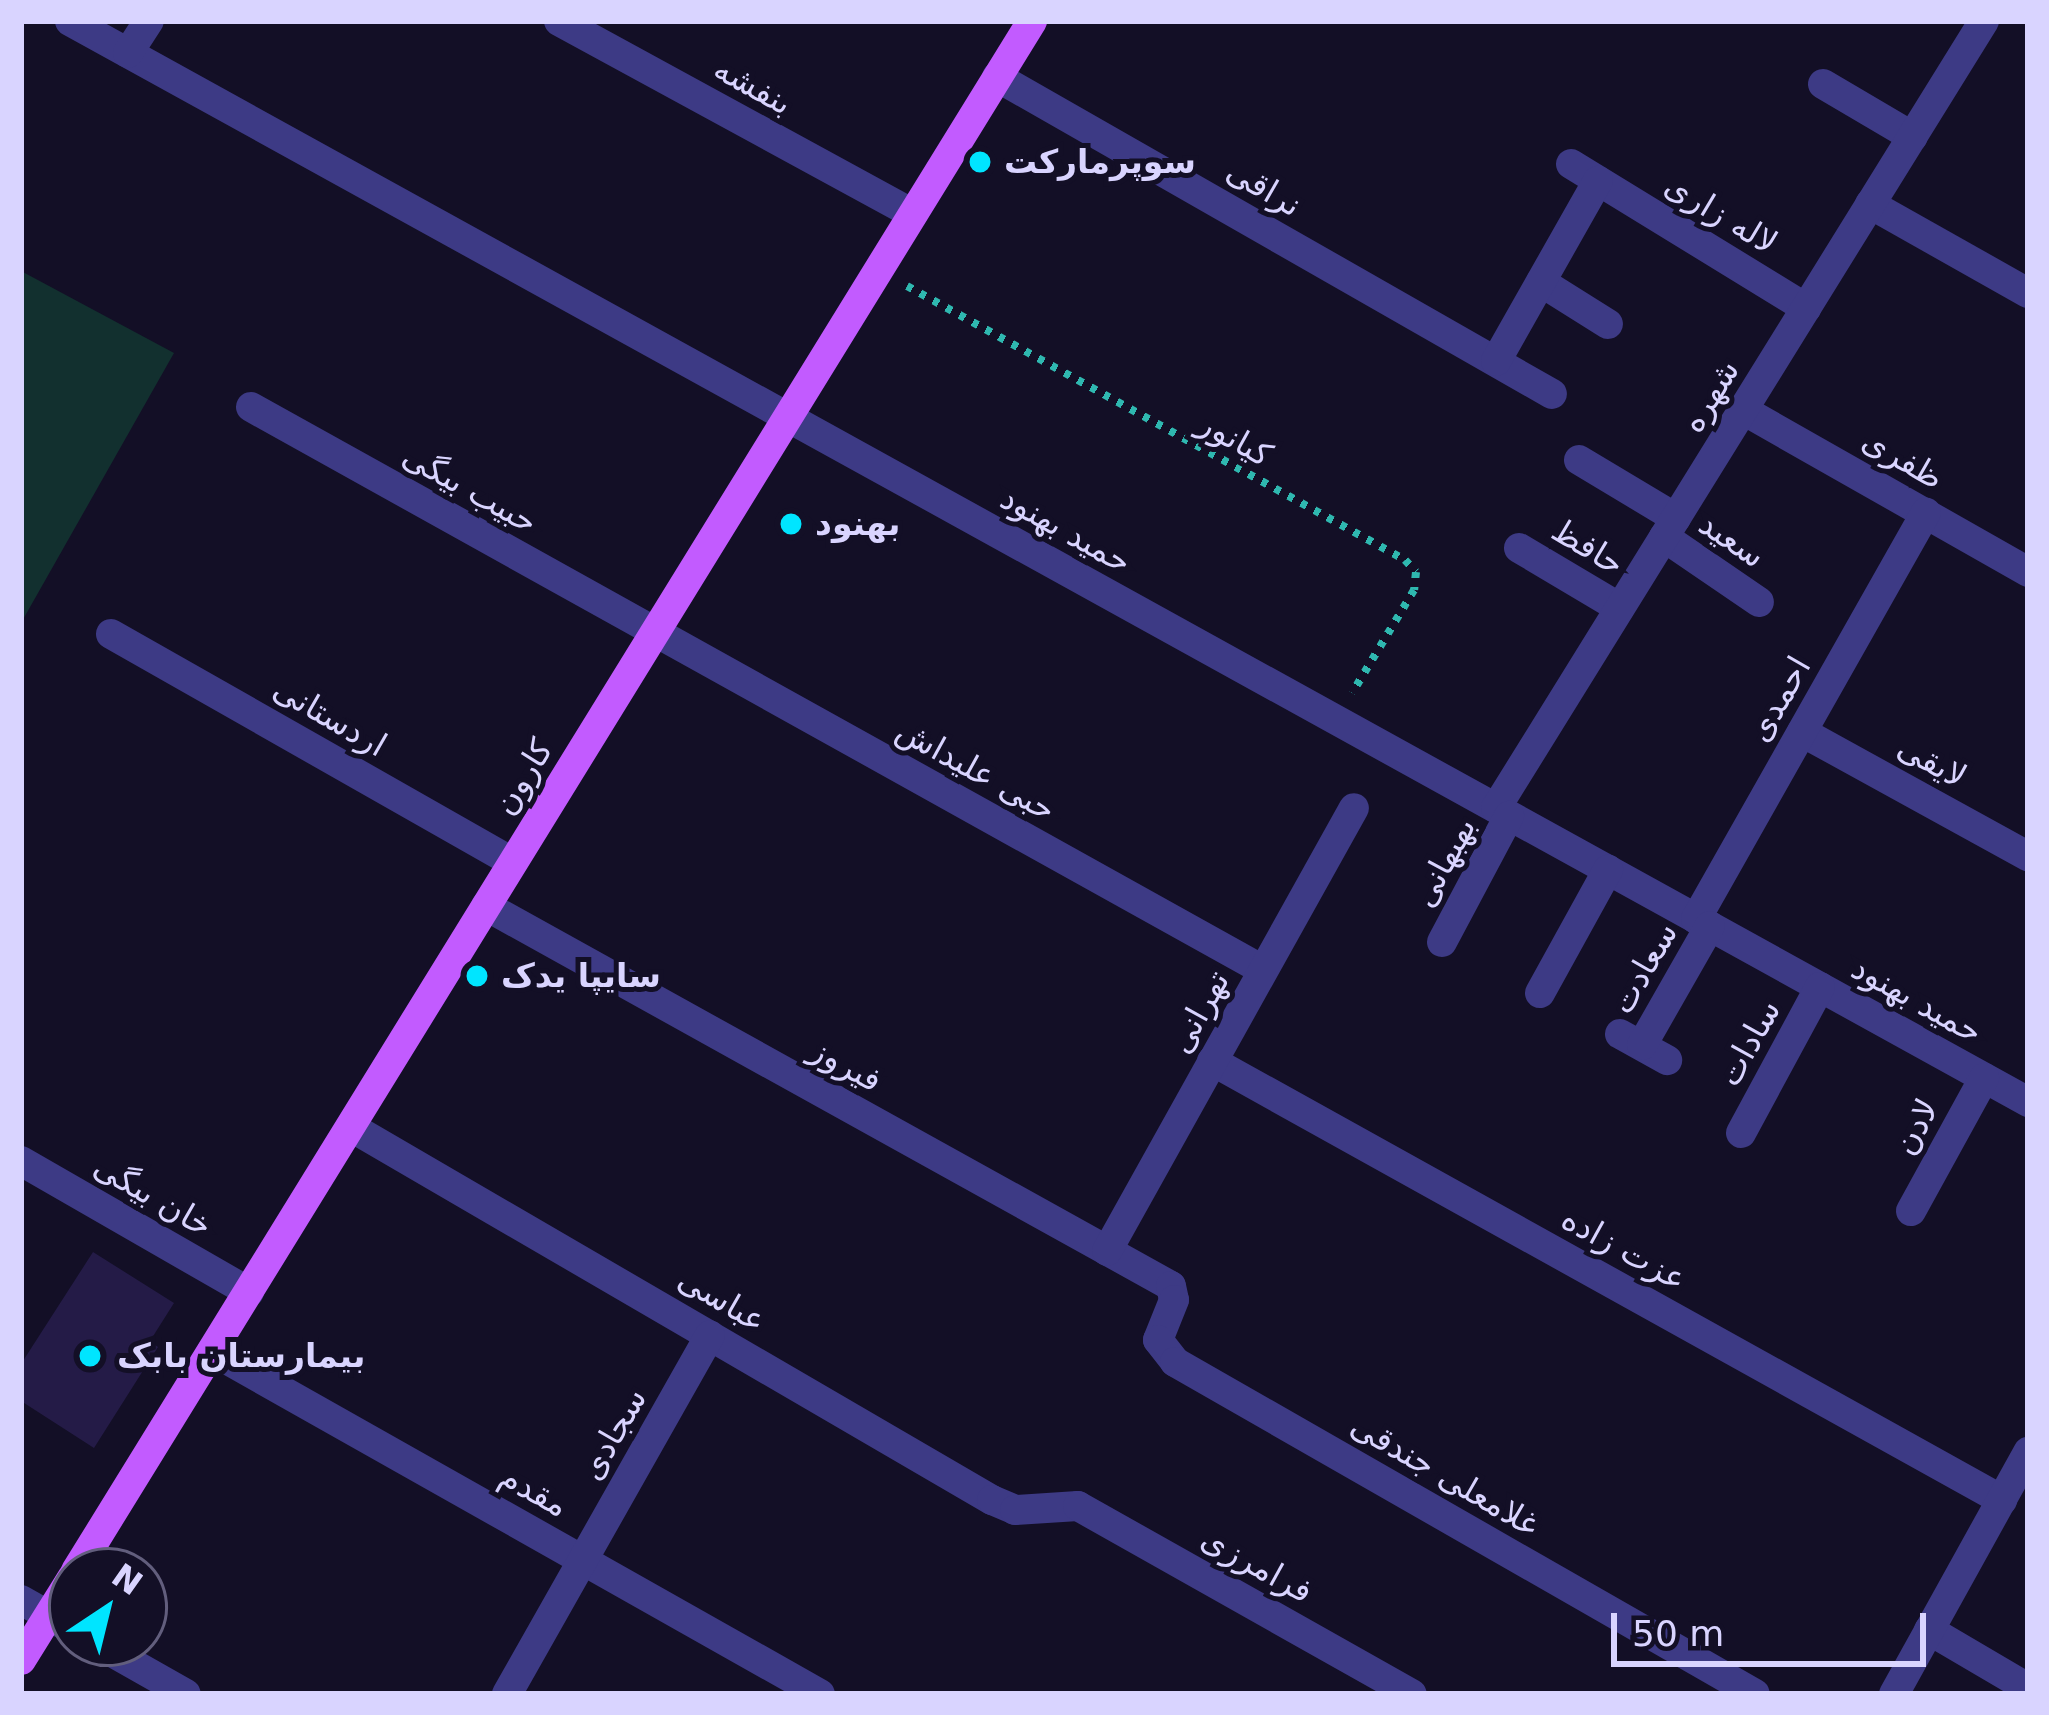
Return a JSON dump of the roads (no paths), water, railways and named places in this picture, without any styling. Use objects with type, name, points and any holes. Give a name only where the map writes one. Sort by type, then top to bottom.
[{"type":"main road","name":"کارون","points":[[91,1547],[1032,21]]},
{"type":"main road","name":"کارون","points":[[21,1660],[47,1615]]},
{"type":"street","name":"حمید بهنود","points":[[70,21],[2028,1102]]},
{"type":"street","points":[[128,53],[149,21]]},
{"type":"street","name":"بنفشه","points":[[559,21],[913,214]]},
{"type":"street","name":"شهره","points":[[1503,812],[1620,608],[1984,21]]},
{"type":"street","name":"نراقی","points":[[997,77],[1552,394]]},
{"type":"street","points":[[1823,84],[1912,137]]},
{"type":"street","name":"لاله زاری","points":[[1571,164],[1807,308]]},
{"type":"street","points":[[1496,362],[1598,181]]},
{"type":"street","points":[[1870,204],[2028,293]]},
{"type":"street","points":[[1541,282],[1608,324]]},
{"type":"street","name":"حبیب بیگی","points":[[251,407],[654,633]]},
{"type":"street","name":"ظفری","points":[[1743,410],[2028,572]]},
{"type":"street","name":"سعید","points":[[1579,460],[1759,602]]},
{"type":"street","name":"احمدی","points":[[1703,923],[1802,732],[1926,513]]},
{"type":"street","name":"حافظ","points":[[1519,548],[1620,608]]},
{"type":"street","name":"حبی علیداش","points":[[654,633],[1263,970]]},
{"type":"street","name":"اردستانی","points":[[111,634],[513,862]]},
{"type":"street","name":"لایقی","points":[[1802,732],[2028,856]]},
{"type":"street","name":"تهرانی","points":[[1107,1251],[1354,808]]},
{"type":"street","name":"بهبهانی","points":[[1442,942],[1503,812]]},
{"type":"street","points":[[1540,993],[1608,870]]},
{"type":"street","name":"فیروز","points":[[486,906],[1171,1286]]},
{"type":"street","name":"سعادت","points":[[1643,1046],[1703,923]]},
{"type":"street","name":"سادات","points":[[1741,1133],[1820,987]]},
{"type":"street","name":"عزت زاده","points":[[1212,1061],[2002,1499]]},
{"type":"street","name":"لادن","points":[[1911,1211],[1984,1078]]},
{"type":"street","name":"عباسی","points":[[351,1126],[992,1500],[1015,1510],[1065,1502]]},
{"type":"street","name":"خان بیگی","points":[[21,1161],[249,1292]]},
{"type":"street","name":"غلامعلی جندقی","points":[[1171,1286],[1174,1300],[1158,1340],[1175,1362],[1755,1694]]},
{"type":"street","name":"سجادی","points":[[507,1694],[710,1335]]},
{"type":"street","name":"مقدم","points":[[212,1351],[820,1694]]},
{"type":"street","points":[[1894,1694],[2028,1452]]},
{"type":"street","name":"فرامرزی","points":[[1065,1502],[1412,1694]]},
{"type":"street","points":[[1929,1630],[2028,1688]]},
{"type":"street","points":[[139,1667],[187,1694]]},
{"type":"place","name":"سوپرمارکت","points":[[980,162]]},
{"type":"place","name":"بهنود","points":[[791,524]]},
{"type":"place","name":"سایپا یدک","points":[[477,976]]},
{"type":"place","name":"بیمارستان بابک","points":[[90,1356]]}]
